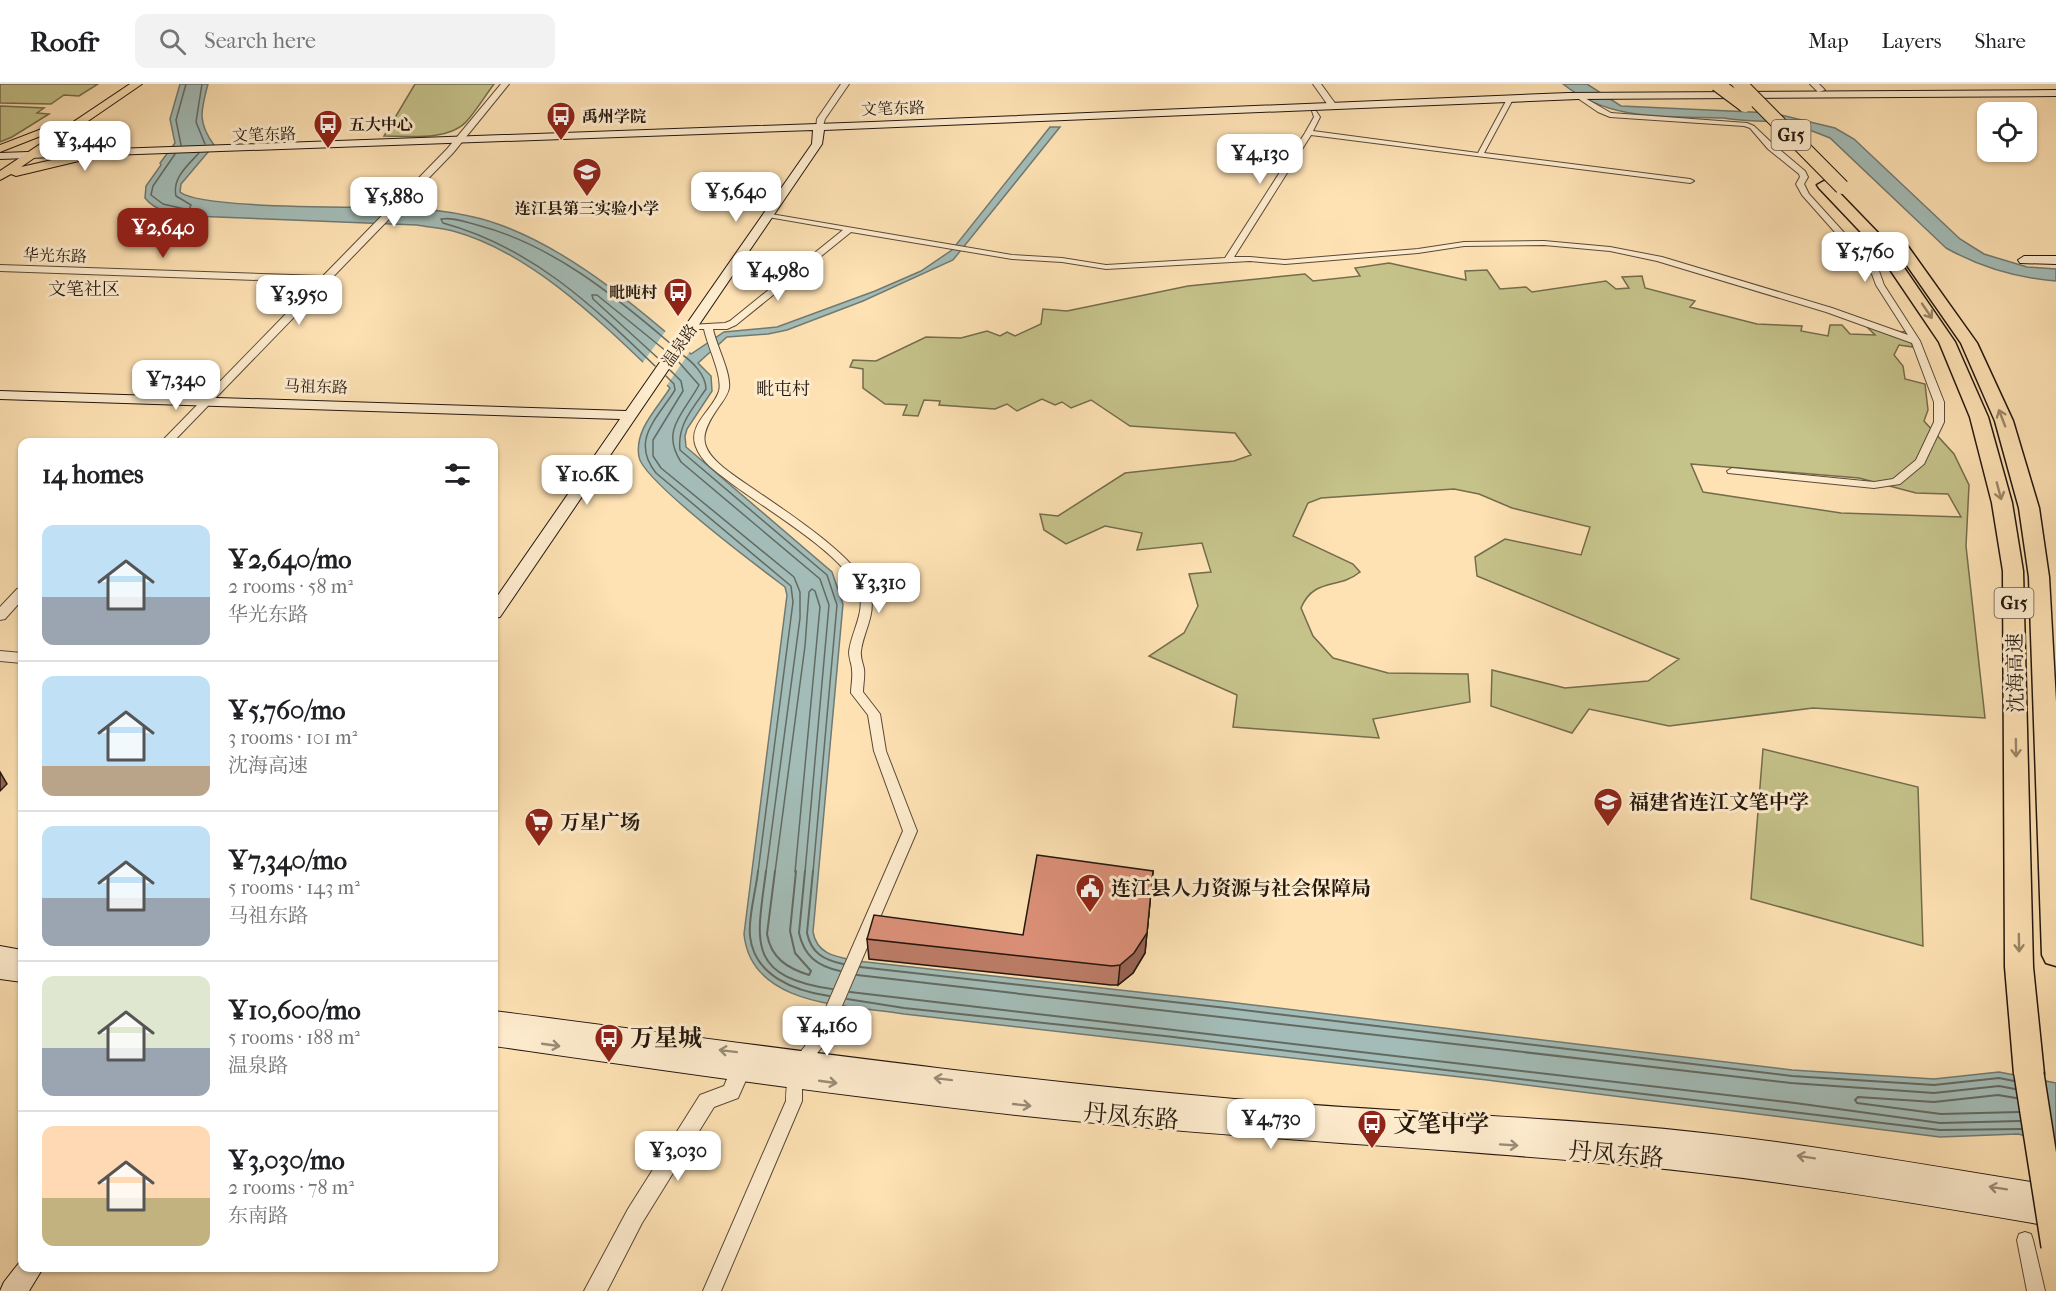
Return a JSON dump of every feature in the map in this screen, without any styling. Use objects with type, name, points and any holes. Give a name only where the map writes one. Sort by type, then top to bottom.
[{"type":"highway","points":[[1717,84],[1751,104]]},
{"type":"highway","name":"沈海高速","points":[[1724,84],[1751,104],[1833,186],[1899,243],[1969,344],[2004,421],[2029,508],[2039,577],[2056,955]]},
{"type":"highway","name":"沈海高速","points":[[1741,84],[1751,104]]},
{"type":"highway","name":"沈海高速","points":[[1833,186],[1880,243],[1947,342],[1979,417],[2002,503],[2013,571],[2019,967],[2029,1074],[2056,1246]]},
{"type":"main road","points":[[2,157],[52,128],[118,84]]},
{"type":"main road","points":[[0,177],[137,84]]},
{"type":"main road","name":"文笔东路","points":[[2,157],[167,153],[1333,106],[1479,99],[1527,94],[1742,98],[1805,95],[2056,93]]},
{"type":"main road","name":"文笔东路","points":[[1479,99],[1509,100],[1578,96]]},
{"type":"main road","name":"温泉路","points":[[498,607],[624,415],[818,142],[819,127]]},
{"type":"main road","name":"温泉路","points":[[684,333],[819,127]]},
{"type":"main road","points":[[70,129],[58,140],[57,146],[81,156]]},
{"type":"main road","points":[[0,177],[81,156]]},
{"type":"main road","points":[[2024,260],[2056,260]]},
{"type":"main road","name":"马祖东路","points":[[0,395],[624,415]]},
{"type":"main road","name":"温泉路","points":[[498,587],[624,415]]},
{"type":"main road","points":[[0,955],[18,957]]},
{"type":"main road","points":[[0,970],[18,972]]},
{"type":"main road","name":"丹凤东路","points":[[498,1021],[796,1069],[969,1100],[1180,1121],[1712,1163],[2056,1215]]},
{"type":"main road","name":"丹凤东路","points":[[498,1038],[740,1071],[796,1069],[1227,1109],[1585,1133],[1711,1144],[2056,1197]]},
{"type":"main road","points":[[14,1291],[27,1272]]},
{"type":"street","points":[[171,438],[459,141],[506,84]]},
{"type":"street","points":[[819,127],[821,119],[845,84]]},
{"type":"street","points":[[1317,84],[1333,106]]},
{"type":"street","points":[[1578,96],[1610,115],[1722,121],[1752,127],[1771,147],[1802,173],[1804,177],[1800,184],[1806,195],[1876,273],[1880,285],[1916,341],[1939,402],[1939,422],[1920,462],[1896,482],[1874,485],[1732,471]]},
{"type":"street","points":[[1480,154],[1509,100]]},
{"type":"street","points":[[1228,260],[1309,133],[1317,117],[1314,112]]},
{"type":"street","points":[[1309,133],[1690,182]]},
{"type":"street","points":[[768,215],[1012,257],[1062,260],[1106,267],[1228,260],[1285,262],[1418,251],[1464,244],[1544,243],[1610,249],[1659,259],[1829,310],[1916,341]]},
{"type":"street","points":[[684,333],[728,326],[848,230]]},
{"type":"street","name":"华光东路","points":[[0,268],[324,279]]},
{"type":"street","points":[[708,328],[713,353],[725,381],[724,389],[702,426],[698,439],[700,446],[711,462],[739,486],[837,555],[853,570],[865,591],[864,624],[855,652],[858,671],[857,693],[874,714],[880,751],[910,831],[819,1041],[796,1069],[794,1101],[712,1291]]},
{"type":"street","points":[[0,616],[18,596]]},
{"type":"street","points":[[0,656],[18,658]]},
{"type":"street","points":[[595,1291],[640,1208],[707,1101],[731,1092],[740,1071]]},
{"type":"street","points":[[2025,1240],[2036,1291]]},
{"type":"shaded area","points":[[0,84],[98,84],[79,96],[64,95],[51,104],[0,103]]},
{"type":"shaded area","points":[[415,84],[494,84],[470,118],[458,128],[438,135],[384,136]]},
{"type":"shaded area","points":[[0,106],[44,108],[37,113],[49,114],[0,142]]},
{"type":"shaded area","points":[[1389,263],[1466,280],[1465,271],[1487,270],[1500,289],[1526,287],[1532,292],[1606,281],[1616,289],[1629,288],[1622,277],[1642,276],[1645,288],[1695,301],[1690,307],[1757,324],[1802,326],[1801,331],[1828,336],[1830,325],[1842,325],[1850,334],[1875,335],[1864,324],[1901,332],[1907,331],[1913,347],[1899,345],[1894,355],[1903,366],[1905,379],[1925,384],[1928,410],[1924,421],[1954,454],[1969,485],[1966,546],[1985,718],[1813,708],[1669,726],[1589,709],[1572,733],[1491,706],[1492,670],[1565,688],[1648,681],[1679,659],[1477,576],[1475,557],[1505,539],[1581,555],[1590,527],[1512,508],[1479,494],[1454,489],[1321,498],[1308,503],[1293,536],[1353,564],[1360,572],[1313,592],[1306,598],[1301,608],[1313,636],[1333,658],[1388,673],[1468,674],[1470,702],[1373,719],[1379,738],[1233,727],[1237,695],[1149,656],[1184,633],[1198,606],[1189,574],[1211,572],[1202,543],[1137,550],[1142,533],[1105,526],[1066,544],[1044,530],[1040,514],[1058,516],[1125,473],[1234,461],[1251,455],[1235,433],[1130,426],[1091,400],[1071,408],[1062,402],[1055,405],[1042,399],[1017,411],[1007,404],[995,409],[939,405],[940,401],[924,400],[918,416],[903,415],[907,405],[885,404],[863,388],[863,369],[850,367],[853,360],[876,361],[926,337],[961,338],[987,331],[1000,336],[1007,332],[1015,336],[1041,324],[1043,309],[1067,311],[1188,286],[1305,274],[1313,281],[1360,276],[1355,268]],"holes":[[[1691,464],[1859,478],[1916,493],[1948,494],[1961,517],[1841,513],[1703,492]]]},
{"type":"shaded area","points":[[1763,749],[1918,787],[1923,946],[1751,899]]},
{"type":"water","points":[[180,84],[208,84],[202,116],[205,129],[214,145],[181,184],[180,192],[194,198],[219,202],[429,210],[461,214],[499,224],[529,237],[587,271],[642,312],[691,354],[724,332],[777,327],[875,291],[921,271],[952,250],[1050,127],[1060,127],[953,260],[863,301],[787,330],[727,337],[698,363],[711,376],[712,391],[687,429],[686,447],[832,572],[843,604],[813,932],[819,946],[829,954],[857,961],[1228,1002],[1792,1070],[1934,1079],[1999,1072],[2056,1083],[2056,1143],[2018,1134],[1940,1137],[1487,1080],[904,1014],[831,1004],[783,989],[764,976],[751,958],[744,934],[787,595],[785,587],[680,504],[645,469],[639,457],[640,438],[648,420],[670,388],[596,319],[542,275],[483,242],[453,231],[417,225],[192,216],[173,213],[149,203],[145,198],[146,186],[175,143],[170,119]]},
{"type":"water","points":[[1563,84],[1587,84],[1621,106],[1773,113],[1835,128],[1854,139],[1960,239],[1984,254],[2027,267],[2056,269],[2056,281],[1999,270],[1972,261],[1946,248],[1830,138],[1785,123],[1640,115],[1620,111],[1581,96]]},
{"type":"pier","points":[[667,329],[691,350],[665,388],[641,365]]},
{"type":"building","name":"连江县人力资源与社会保障局","points":[[1037,855],[1153,871],[1147,933],[1134,953],[1120,965],[1112,966],[867,939],[874,915],[1023,935]]},
{"type":"place","name":"禹州学院","points":[[561,142]]},
{"type":"place","name":"五大中心","points":[[328,150]]},
{"type":"place","name":"连江县第三实验小学","points":[[587,198]]},
{"type":"place","name":"毗旽村","points":[[678,318]]},
{"type":"place","name":"福建省连江文笔中学","points":[[1608,828]]},
{"type":"place","name":"万星广场","points":[[539,848]]},
{"type":"place","name":"连江县人力资源与社会保障局","points":[[1090,914]]},
{"type":"place","name":"万星城","points":[[609,1064]]},
{"type":"place","name":"文笔中学","points":[[1372,1150]]},
{"type":"district","name":"文笔社区","points":[[84,289]]},
{"type":"district","name":"毗屯村","points":[[783,389]]}]
